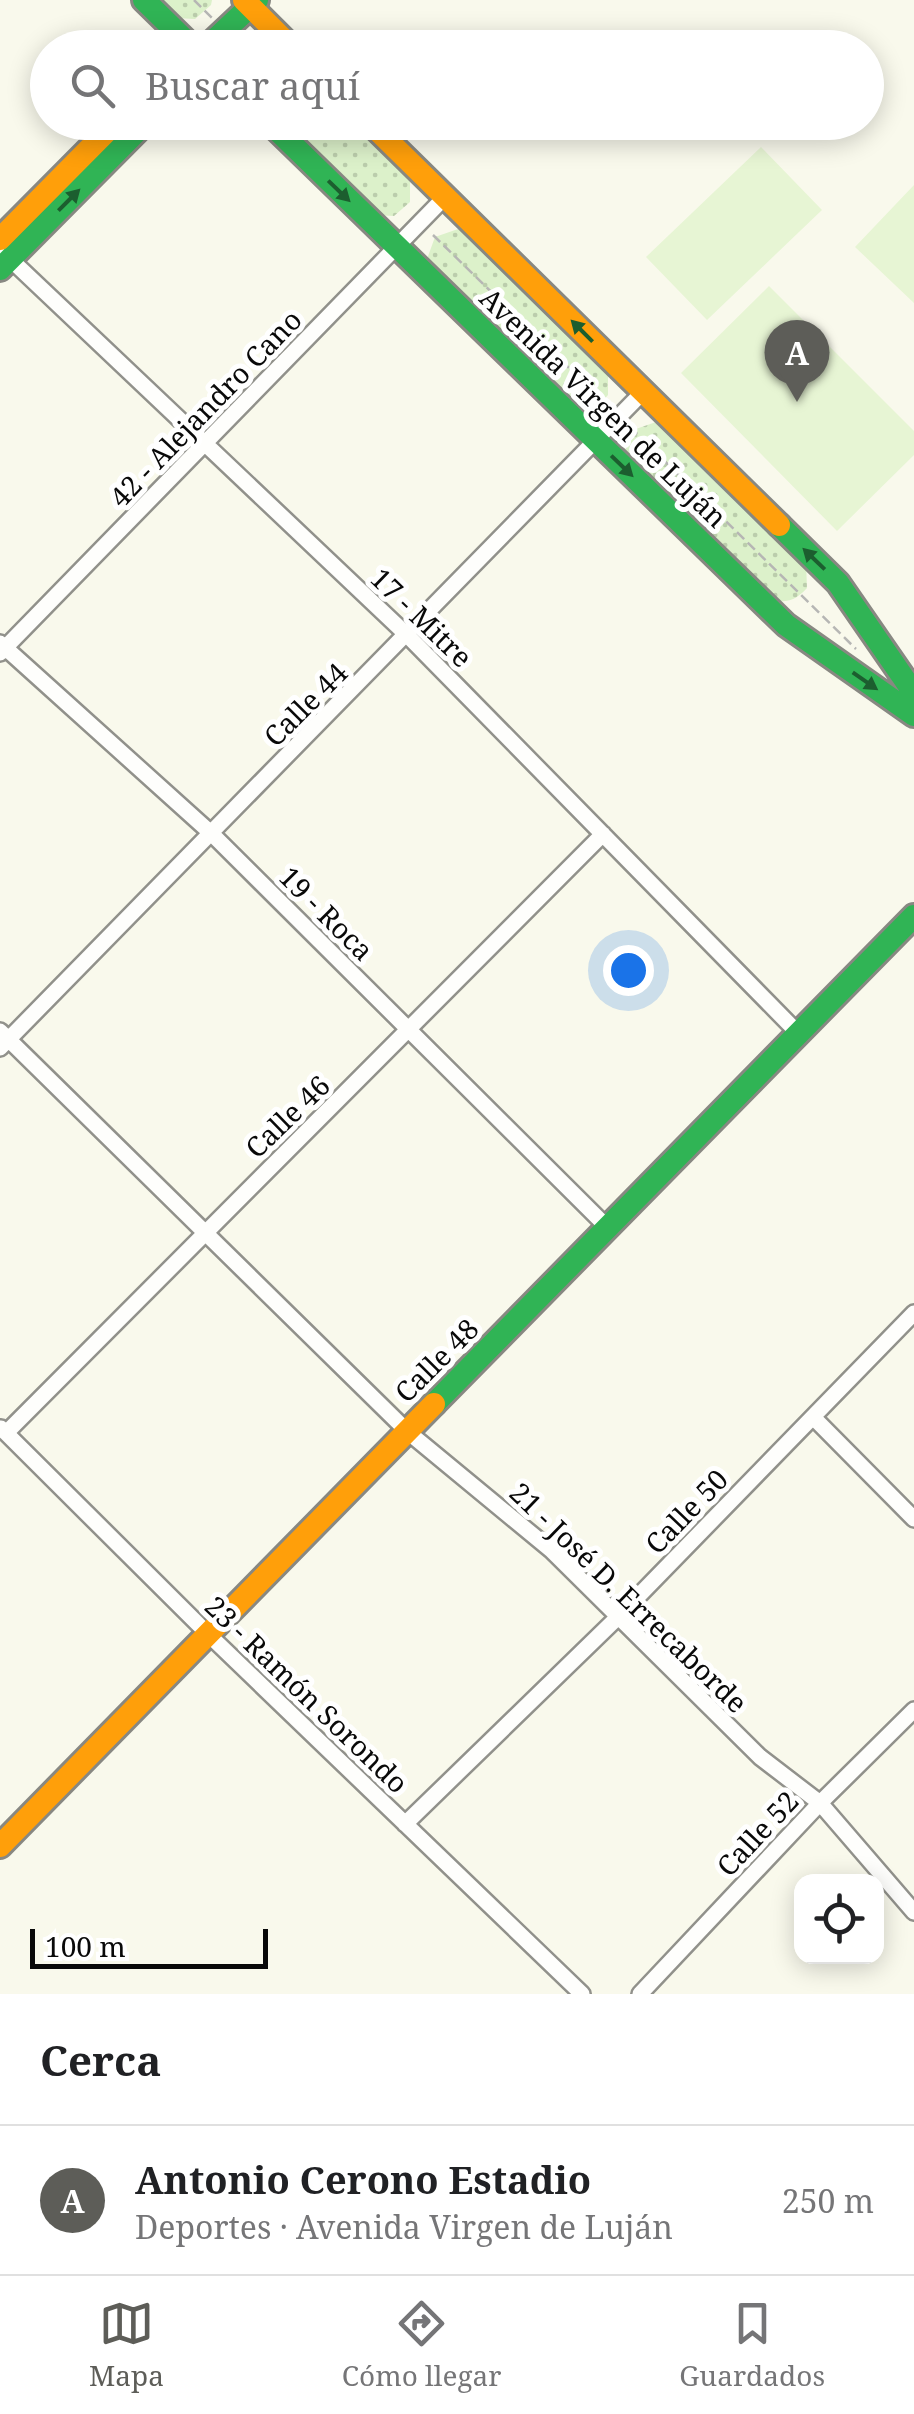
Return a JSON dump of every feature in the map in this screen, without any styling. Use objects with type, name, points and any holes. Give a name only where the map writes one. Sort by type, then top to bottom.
[{"type":"street","points":[[144,0],[174,30]]},
{"type":"street","points":[[224,30],[250,1],[276,30]]},
{"type":"street","points":[[3,254],[101,140]]},
{"type":"street","points":[[3,254],[126,140]]},
{"type":"street","name":"Avenida Virgen de Luján","points":[[287,140],[786,625],[914,715]]},
{"type":"street","name":"Avenida Virgen de Luján","points":[[387,140],[838,583],[914,692]]},
{"type":"street","name":"42 - Alejandro Cano","points":[[2,648],[445,198]]},
{"type":"street","name":"17 - Mitre","points":[[3,254],[408,636],[798,1033]]},
{"type":"street","name":"Calle 44","points":[[3,1040],[408,636],[643,392]]},
{"type":"street","name":"19 - Roca","points":[[2,648],[212,834],[608,1229]]},
{"type":"street","name":"Calle 46","points":[[3,1430],[410,1031],[603,834]]},
{"type":"street","name":"Calle 48","points":[[0,1846],[914,916]]},
{"type":"street","name":"21 - José D. Errecaborde","points":[[3,1040],[408,1432],[551,1550],[760,1758],[820,1803],[914,1912]]},
{"type":"street","name":"Calle 50","points":[[405,1824],[619,1616],[914,1313]]},
{"type":"street","points":[[813,1417],[914,1518]]},
{"type":"street","name":"23 - Ramón Sorondo","points":[[3,1430],[208,1634],[582,1994]]},
{"type":"street","name":"Calle 52","points":[[640,1994],[820,1803],[914,1710]]},
{"type":"path","points":[[194,0],[224,30]]},
{"type":"path","points":[[420,223],[859,652]]},
{"type":"green space","points":[[158,0],[212,0],[195,19],[176,18]]},
{"type":"green space","points":[[298,140],[373,140],[410,176],[410,202],[394,216],[375,215]]},
{"type":"green space","points":[[761,147],[822,210],[707,320],[646,257]]},
{"type":"green space","points":[[914,185],[914,303],[855,247]]},
{"type":"green space","points":[[458,229],[469,233],[608,370],[608,395],[600,403],[573,409],[433,271],[427,259],[435,237]]},
{"type":"green space","points":[[769,286],[914,431],[914,455],[837,531],[681,373]]},
{"type":"green space","points":[[656,422],[668,426],[806,562],[807,588],[803,592],[791,600],[772,601],[632,464],[625,451],[633,430]]},
{"type":"traffic: fast","points":[[144,0],[175,30]]},
{"type":"traffic: fast","points":[[225,30],[257,0]]},
{"type":"traffic: fast","points":[[0,269],[128,140]]},
{"type":"traffic: fast","points":[[288,140],[786,625],[914,715]]},
{"type":"traffic: fast","points":[[779,525],[838,583],[914,693]]},
{"type":"traffic: fast","points":[[434,1404],[914,916]]},
{"type":"traffic: slow","points":[[244,0],[274,30]]},
{"type":"traffic: slow","points":[[0,239],[98,140]]},
{"type":"traffic: slow","points":[[387,140],[779,525]]},
{"type":"traffic: slow","points":[[0,1846],[434,1404]]},
{"type":"place","name":"Antonio Cerono Estadio","points":[[797,402]]}]
